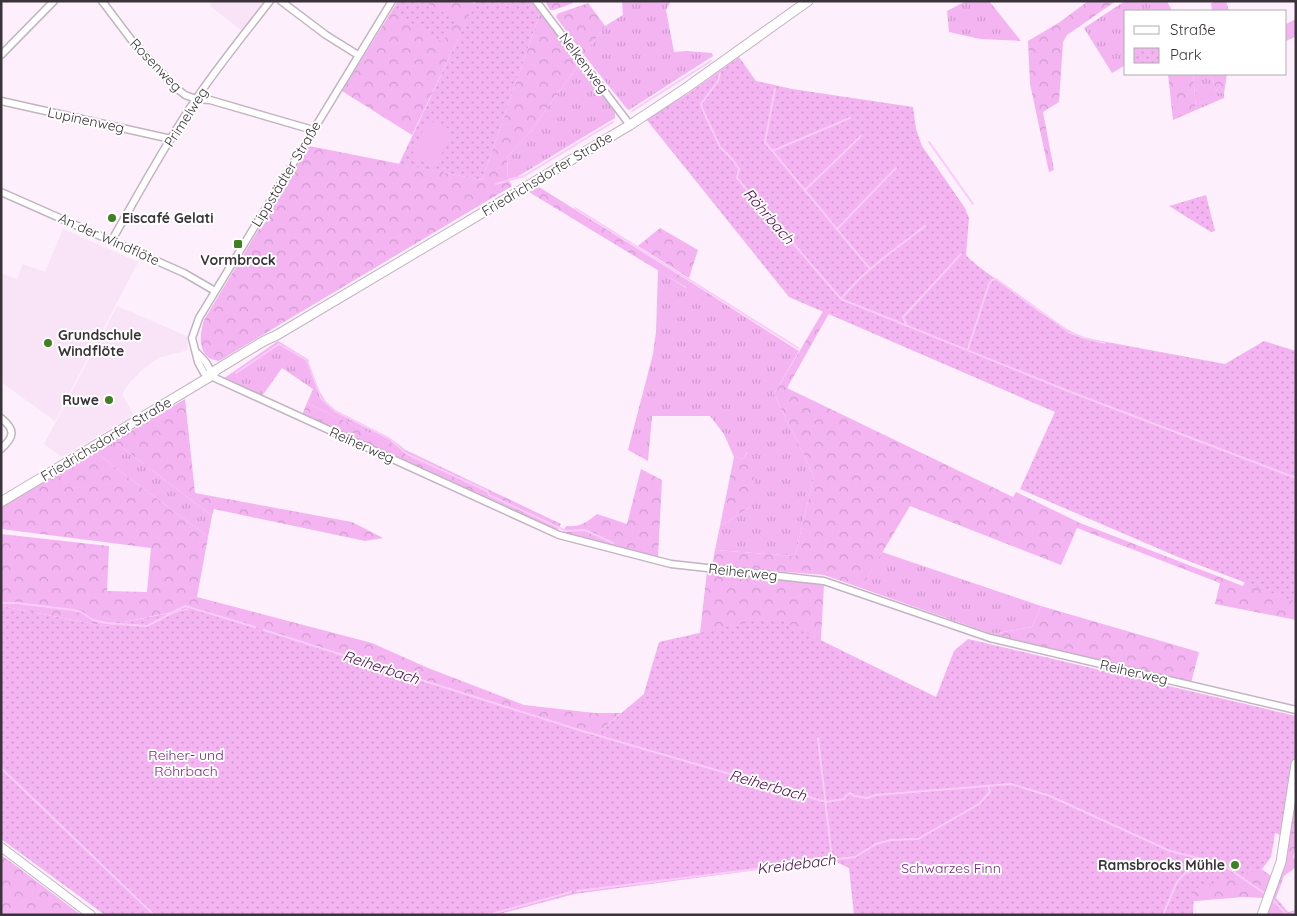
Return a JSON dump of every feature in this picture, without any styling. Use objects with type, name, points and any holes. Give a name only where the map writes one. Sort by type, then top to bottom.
[{"type":"main road","name":"Friedrichsdorfer Straße","points":[[1,502],[211,376],[216,370],[235,358],[277,335],[630,125],[686,88],[808,1]]},
{"type":"main road","points":[[1262,915],[1281,862],[1295,782],[1296,764]]},
{"type":"street","points":[[1,54],[54,1]]},
{"type":"street","name":"Rosenweg","points":[[102,1],[133,42],[176,88],[185,95],[196,99],[210,100],[313,130]]},
{"type":"street","name":"Primelweg","points":[[112,240],[196,99],[228,54],[270,1]]},
{"type":"street","points":[[281,1],[326,35],[358,56]]},
{"type":"street","name":"Lippstädter Straße","points":[[211,376],[208,364],[196,351],[192,338],[194,330],[215,291],[392,1]]},
{"type":"street","name":"Nelkenweg","points":[[536,1],[630,125]]},
{"type":"street","name":"Lupinenweg","points":[[1,101],[171,139]]},
{"type":"street","name":"An der Windflöte","points":[[1,192],[184,273],[215,291]]},
{"type":"street","name":"Reiherweg","points":[[211,376],[559,535],[671,564],[824,581],[990,638],[1296,710]]},
{"type":"street","points":[[1,418],[10,426],[12,431],[9,442],[1,449]]},
{"type":"street","points":[[1,847],[91,915]]},
{"type":"shaded area","points":[[213,1],[265,1],[242,31],[210,6]]},
{"type":"shaded area","name":"Grundschule Windflöte","points":[[63,229],[138,262],[55,421],[1,382],[1,273],[17,279],[23,264],[45,272]]},
{"type":"shaded area","points":[[117,306],[187,336],[188,350],[158,358],[130,382],[122,394],[134,415],[62,457],[44,444]]},
{"type":"green space","points":[[398,1],[471,1],[475,4],[412,135],[342,91]]},
{"type":"green space","points":[[400,1],[424,1],[456,20],[443,42],[393,12]]},
{"type":"green space","points":[[476,1],[530,1],[540,13],[482,180],[399,164]]},
{"type":"green space","points":[[545,1],[573,1],[573,3],[550,10]]},
{"type":"green space","points":[[622,1],[671,1],[666,10],[674,52],[712,53],[713,56],[629,110],[584,55],[605,26],[623,15]]},
{"type":"green space","points":[[966,1],[989,1],[1021,41],[980,39],[949,32],[947,11]]},
{"type":"green space","points":[[1088,1],[1116,1],[1067,35],[1063,42],[1059,102],[1043,112],[1054,170],[1049,172],[1030,84],[1028,41],[1060,22]]},
{"type":"green space","points":[[1125,1],[1167,1],[1172,10],[1124,10],[1124,66],[1112,73],[1084,28]]},
{"type":"green space","points":[[1226,1],[1229,10],[1212,10],[1211,3]]},
{"type":"green space","points":[[588,3],[605,26],[584,55],[556,17],[557,14]]},
{"type":"green space","points":[[540,13],[579,64],[531,131],[507,157],[508,179],[512,186],[219,361],[207,356],[201,345],[201,332],[204,320],[309,146],[482,180]]},
{"type":"green space","points":[[1296,19],[1296,36],[1287,40],[1287,24]]},
{"type":"green space","points":[[739,57],[756,81],[792,89],[913,107],[916,129],[922,146],[965,208],[969,218],[966,255],[1030,305],[1051,320],[1073,332],[1085,338],[1225,364],[1264,341],[1296,351],[1296,602],[1178,557],[1020,489],[1055,412],[789,297],[646,119],[689,93]]},
{"type":"green space","points":[[579,64],[615,112],[615,118],[517,177],[508,179],[507,157],[531,131]]},
{"type":"green space","points":[[1168,75],[1193,75],[1196,110],[1173,120]]},
{"type":"green space","points":[[1193,75],[1210,75],[1217,92],[1224,93],[1224,98],[1196,110]]},
{"type":"green space","points":[[1210,75],[1227,75],[1224,93],[1217,92]]},
{"type":"green space","points":[[428,120],[452,130],[436,168],[411,157]]},
{"type":"green space","points":[[539,187],[689,281],[687,288],[529,192]]},
{"type":"green space","points":[[1206,195],[1215,231],[1211,232],[1169,206]]},
{"type":"green space","points":[[660,228],[698,250],[689,278],[638,246]]},
{"type":"green space","points":[[658,270],[686,288],[689,281],[799,351],[774,394],[814,476],[795,556],[715,550],[720,526],[750,507],[747,452],[743,459],[734,457],[724,434],[710,416],[652,416],[648,461],[628,450],[653,354],[656,332]]},
{"type":"green space","points":[[831,298],[836,301],[787,388],[1013,497],[1016,492],[1080,523],[1243,586],[1254,563],[1296,580],[1296,620],[1215,604],[1220,583],[1077,528],[1061,565],[910,506],[861,588],[824,575],[712,566],[715,550],[795,556],[814,476],[774,394]]},
{"type":"green space","points":[[278,341],[309,360],[308,363],[318,388],[329,405],[349,419],[396,442],[405,450],[307,403],[313,389],[282,368],[262,396],[223,379]]},
{"type":"green space","points":[[185,399],[195,493],[352,522],[383,538],[365,541],[214,509],[212,516],[114,441]]},
{"type":"green space","points":[[307,403],[561,524],[557,531],[302,415]]},
{"type":"green space","points":[[114,441],[212,516],[208,537],[95,452]]},
{"type":"green space","points":[[748,451],[755,483],[750,507],[720,526],[734,457],[743,459]]},
{"type":"green space","points":[[95,452],[208,537],[197,597],[372,643],[428,668],[524,705],[595,713],[621,713],[593,737],[188,609],[104,626],[1,606],[1,534],[109,546],[107,591],[147,592],[151,548],[1,529],[1,507]]},
{"type":"green space","points":[[641,469],[662,480],[658,557],[563,533],[566,526],[583,524],[597,514],[627,524]]},
{"type":"green space","points":[[882,552],[1041,606],[1032,627],[992,634],[861,588]]},
{"type":"green space","points":[[707,571],[824,585],[820,655],[644,694],[653,663],[704,657],[725,631],[700,633]]},
{"type":"green space","name":"Reiher- und Röhrbach","points":[[1,606],[104,626],[195,608],[526,713],[593,737],[644,694],[659,642],[762,619],[776,618],[936,697],[954,651],[968,639],[1296,716],[1296,840],[1275,833],[1271,857],[1262,869],[1194,889],[1193,915],[854,915],[849,868],[832,860],[574,894],[496,915],[105,915],[1,839]]},
{"type":"green space","points":[[1041,606],[1199,652],[1191,683],[992,634],[1032,627]]},
{"type":"green space","points":[[1052,791],[1237,851],[1271,876],[1263,898],[1243,897],[1184,902]]},
{"type":"green space","points":[[1296,791],[1296,844],[1293,858],[1296,859],[1296,867],[1284,876],[1276,898],[1288,912],[1296,910],[1296,915],[1266,915]]},
{"type":"green space","points":[[1,855],[11,862],[81,915],[1,915]]},
{"type":"waterway","points":[[785,12],[800,1]]},
{"type":"waterway","name":"Röhrbach","points":[[632,111],[711,61]]},
{"type":"waterway","points":[[720,73],[718,81],[701,104],[720,147],[739,169],[737,178],[841,299],[1068,391],[1296,478]]},
{"type":"waterway","points":[[775,89],[765,142],[870,269]]},
{"type":"waterway","points":[[772,151],[850,118]]},
{"type":"waterway","name":"Röhrbach","points":[[496,184],[524,176],[613,122]]},
{"type":"waterway","points":[[805,190],[861,136]]},
{"type":"waterway","points":[[929,142],[973,204]]},
{"type":"waterway","points":[[837,229],[896,168]]},
{"type":"waterway","points":[[575,208],[798,348]]},
{"type":"waterway","points":[[841,299],[870,269],[925,226]]},
{"type":"waterway","points":[[906,324],[903,317],[961,254]]},
{"type":"waterway","points":[[968,349],[989,284],[992,280],[996,279],[1069,332],[1105,343]]},
{"type":"waterway","points":[[236,373],[279,344],[307,360],[321,398],[335,411],[390,439],[407,454],[487,491],[489,495],[566,531],[585,530],[613,543]]},
{"type":"waterway","name":"Reiherbach","points":[[1,603],[17,603],[73,610],[81,612],[93,620],[106,623],[147,626],[185,606],[255,627]]},
{"type":"waterway","name":"Reiherbach","points":[[264,630],[579,730],[826,802],[844,799],[851,793],[854,796],[867,798],[876,795],[1011,784],[1050,796],[1170,851],[1222,864],[1267,895]]},
{"type":"waterway","name":"Reiherbach","points":[[818,738],[832,859]]},
{"type":"waterway","points":[[1,768],[154,915]]},
{"type":"waterway","name":"Kreidebach","points":[[577,891],[855,857],[876,844],[891,840],[918,839],[979,804],[990,792],[988,786]]},
{"type":"waterway","name":"Reiherbach","points":[[1163,915],[1177,882],[1185,873],[1199,869],[1203,860]]},
{"type":"waterway","name":"Kreidebach","points":[[488,915],[571,892]]},
{"type":"waterway","points":[[1271,898],[1287,915],[1296,912]]},
{"type":"place","name":"Eiscafé Gelati","points":[[112,218]]},
{"type":"place","name":"Vormbrock","points":[[238,244]]},
{"type":"place","name":"Grundschule Windflöte","points":[[48,343]]},
{"type":"place","name":"Ruwe","points":[[109,400]]},
{"type":"place","name":"Ramsbrocks Mühle","points":[[1235,865]]},
{"type":"park label","name":"Schwarzes Finn","points":[[951,868]]}]
